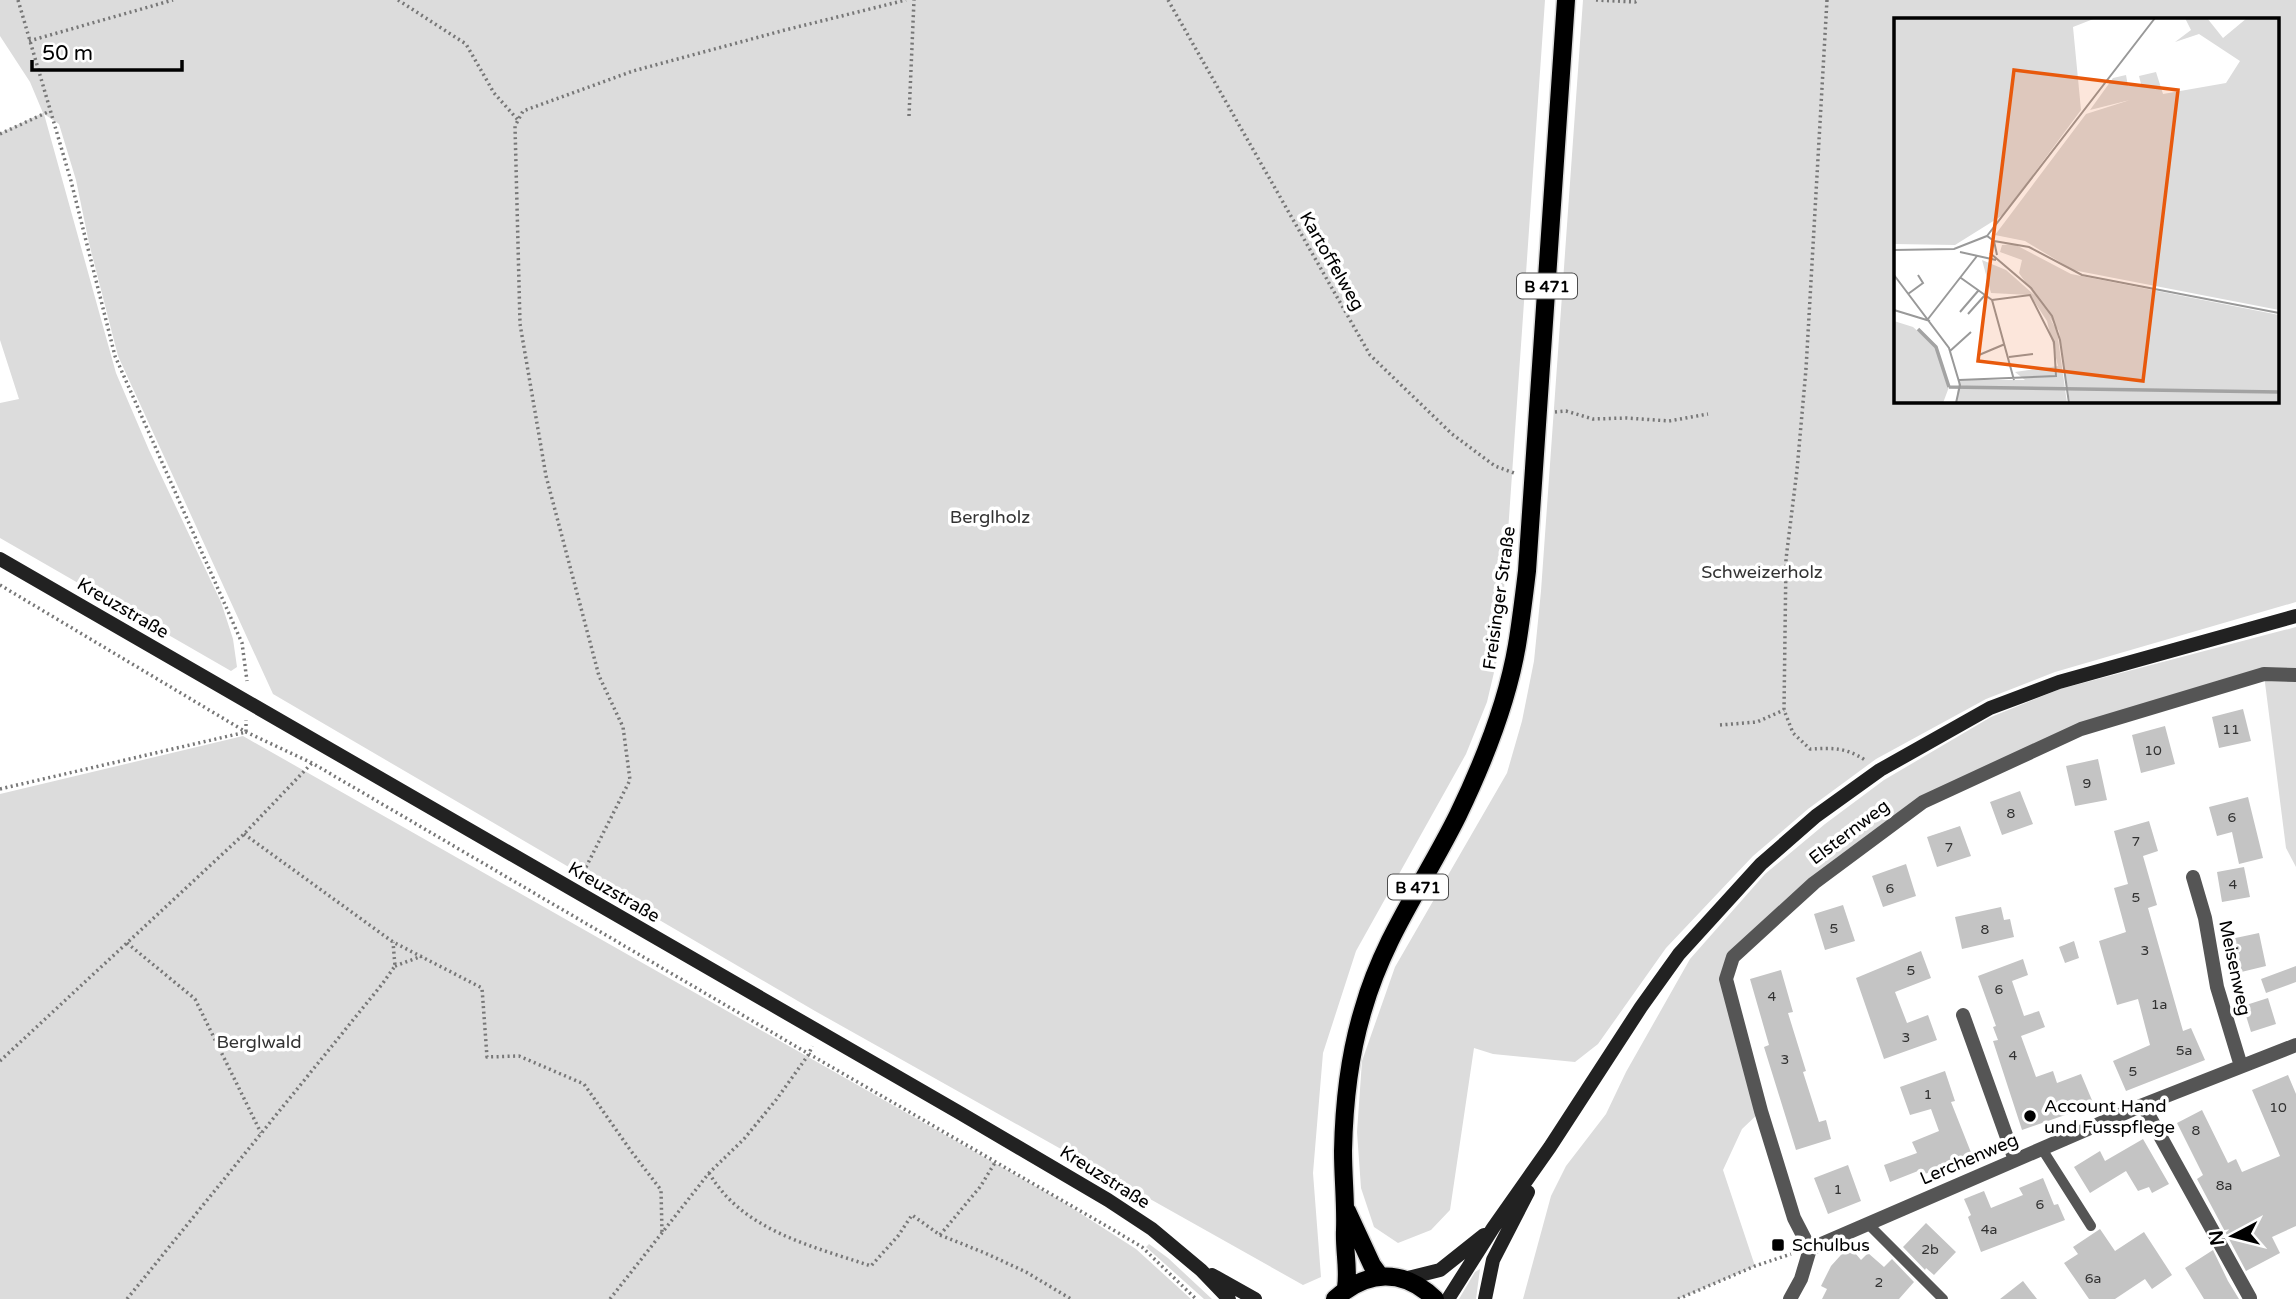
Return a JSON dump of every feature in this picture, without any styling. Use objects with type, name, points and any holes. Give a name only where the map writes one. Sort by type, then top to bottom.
[{"type":"main road","name":"Freisinger Straße","points":[[1347,1210],[1343,1153],[1346,1092],[1363,1010],[1380,956],[1458,815],[1495,727],[1517,647],[1527,571],[1534,480],[1566,0]]},
{"type":"main road","name":"Kreuzstraße","points":[[0,559],[1108,1200],[1152,1229],[1201,1270],[1229,1299]]},
{"type":"main road","points":[[1448,1299],[1493,1228],[1679,954],[1761,864],[1816,816],[1881,770],[1990,708],[2059,682],[2296,616]]},
{"type":"main road","points":[[1485,1299],[1493,1260],[1550,1147]]},
{"type":"main road","name":"B 471","points":[[1347,1210],[1372,1265],[1380,1276]]},
{"type":"main road","name":"B 471","points":[[1341,1294],[1348,1273],[1345,1232],[1347,1210]]},
{"type":"main road","points":[[1404,1279],[1440,1270],[1493,1228]]},
{"type":"main road","name":"Kreuzstraße","points":[[1201,1270],[1255,1299]]},
{"type":"main road","points":[[1341,1294],[1357,1282],[1380,1276],[1404,1279],[1416,1284],[1435,1299]]},
{"type":"street","name":"Elsternweg","points":[[1810,1248],[1794,1218],[1761,1111],[1726,979],[1733,957],[1814,883],[1923,802],[2081,729],[2264,674],[2296,675]]},
{"type":"street","name":"Meisenweg","points":[[2193,877],[2205,918],[2217,987],[2241,1066]]},
{"type":"street","points":[[1964,1015],[2015,1160]]},
{"type":"street","name":"Lerchenweg","points":[[1810,1248],[2143,1105],[2296,1045]]},
{"type":"street","points":[[2143,1105],[2250,1298]]},
{"type":"street","points":[[1790,1299],[1801,1279],[1810,1248]]},
{"type":"lane","points":[[2042,1149],[2091,1226]]},
{"type":"lane","points":[[1867,1223],[1943,1299]]},
{"type":"path","points":[[18,0],[71,181],[115,356],[242,643],[247,671],[246,732]]},
{"type":"path","points":[[29,41],[173,0]]},
{"type":"path","points":[[398,0],[466,44],[494,93],[518,120]]},
{"type":"path","points":[[574,891],[630,780],[623,727],[599,676],[546,476],[537,428],[520,324],[514,126],[523,111],[633,71],[906,0]]},
{"type":"path","points":[[909,116],[914,0]]},
{"type":"path","name":"Kartoffelweg","points":[[1168,0],[1370,355],[1452,434],[1494,466],[1534,480]]},
{"type":"path","points":[[1596,0],[1639,0]]},
{"type":"path","points":[[1827,0],[1806,369],[1786,559],[1784,710],[1793,733],[1810,749],[1839,748],[1850,751]]},
{"type":"path","points":[[0,134],[50,111]]},
{"type":"path","points":[[1538,412],[1566,411],[1593,419],[1669,421],[1708,414]]},
{"type":"path","points":[[0,585],[246,732],[312,763],[1142,1247],[1196,1299]]},
{"type":"path","points":[[1720,725],[1758,722],[1784,710]]},
{"type":"path","points":[[0,789],[246,732]]},
{"type":"path","points":[[0,1061],[244,834],[312,763]]},
{"type":"path","points":[[244,834],[393,942],[482,988],[487,1057],[519,1056],[584,1084],[661,1190],[662,1232]]},
{"type":"path","points":[[393,942],[395,966]]},
{"type":"path","points":[[127,943],[195,999],[261,1133]]},
{"type":"path","points":[[127,1299],[395,966],[422,957]]},
{"type":"path","points":[[613,1298],[709,1173],[744,1139],[776,1100],[809,1054],[818,1031]]},
{"type":"path","points":[[940,1235],[980,1187],[996,1161]]},
{"type":"path","points":[[709,1173],[718,1189],[747,1216],[795,1240],[871,1266],[898,1236],[912,1215],[940,1235],[1026,1272],[1071,1299]]},
{"type":"path","points":[[1678,1299],[1755,1266],[1810,1248]]},
{"type":"green space","name":"Berglholz","points":[[0,0],[1545,0],[1500,647],[1487,702],[1466,754],[1356,951],[1323,1053],[1313,1173],[1321,1277],[1303,1285],[815,1011],[273,694],[118,356],[76,180],[59,124],[44,114],[116,373],[221,602],[233,639],[237,667],[231,671],[0,538],[0,403],[19,399],[0,340],[0,133],[43,113],[30,82],[0,36]]},
{"type":"green space","name":"Schweizerholz","points":[[1583,0],[2296,0],[2296,602],[2055,672],[1986,699],[1876,759],[1808,809],[1753,856],[1666,948],[1598,1044],[1575,1062],[1493,1054],[1474,1048],[1450,1210],[1431,1230],[1398,1243],[1374,1227],[1361,1188],[1357,1132],[1362,1061],[1395,967],[1507,773],[1522,721],[1534,661]]},
{"type":"green space","points":[[2296,627],[2296,867],[2286,848],[2264,675],[2081,729],[1923,802],[1733,957],[1726,980],[1761,1111],[1742,1129],[1723,1170],[1755,1266],[1678,1299],[1523,1299],[1551,1196],[1566,1166],[1606,1114],[1626,1072],[1690,959],[1765,874],[1884,780],[1991,717],[2060,689]]},
{"type":"green space","name":"Berglwald","points":[[243,736],[1058,1199],[1136,1249],[1191,1299],[0,1299],[0,794]]},
{"type":"green space","points":[[1149,1244],[1212,1299],[1204,1299],[1146,1247]]},
{"type":"green space","points":[[1480,1269],[1476,1299],[1459,1299],[1475,1272]]},
{"type":"building","points":[[2243,709],[2251,741],[2219,748],[2212,717]]},
{"type":"building","points":[[2165,726],[2175,764],[2141,773],[2132,735]]},
{"type":"building","points":[[2098,759],[2107,800],[2075,806],[2066,766]]},
{"type":"building","points":[[2020,791],[2033,824],[2002,835],[1990,802]]},
{"type":"building","points":[[2248,797],[2263,858],[2239,864],[2232,832],[2217,836],[2209,807]]},
{"type":"building","points":[[2149,821],[2158,851],[2143,856],[2157,905],[2148,908],[2183,1031],[2191,1028],[2205,1060],[2126,1091],[2113,1061],[2150,1045],[2138,999],[2117,1005],[2099,941],[2126,932],[2114,888],[2128,884],[2114,831]]},
{"type":"building","points":[[1960,826],[1971,856],[1937,867],[1927,837]]},
{"type":"building","points":[[1906,864],[1916,896],[1883,907],[1872,876]]},
{"type":"building","points":[[2244,867],[2250,897],[2222,902],[2217,872]]},
{"type":"building","points":[[1843,905],[1855,941],[1825,950],[1814,914]]},
{"type":"building","points":[[2001,907],[2004,920],[2010,919],[2014,937],[1962,949],[1955,917]]},
{"type":"building","points":[[2259,933],[2266,966],[2233,974],[2226,940]]},
{"type":"building","points":[[2074,941],[2079,958],[2065,963],[2059,947]]},
{"type":"building","points":[[1921,951],[1931,978],[1895,992],[1907,1023],[1928,1015],[1937,1040],[1884,1059],[1856,978]]},
{"type":"building","points":[[2023,959],[2028,975],[2012,981],[2024,1016],[2039,1011],[2045,1027],[2021,1036],[2036,1077],[2053,1071],[2057,1083],[2081,1074],[2094,1105],[2022,1130],[1993,1041],[1998,1040],[1993,1027],[1996,1026],[1978,976]]},
{"type":"building","points":[[2296,966],[2296,982],[2266,993],[2261,979]]},
{"type":"building","points":[[1781,970],[1793,1012],[1788,1013],[1806,1071],[1803,1072],[1819,1122],[1826,1120],[1831,1139],[1796,1150],[1764,1047],[1769,1045],[1750,979]]},
{"type":"building","points":[[2268,998],[2276,1024],[2251,1032],[2243,1006]]},
{"type":"building","points":[[1945,1071],[1955,1101],[1951,1102],[1972,1155],[1925,1174],[1923,1169],[1890,1182],[1884,1165],[1917,1153],[1912,1142],[1939,1131],[1931,1109],[1910,1115],[1900,1087]]},
{"type":"building","points":[[2288,1075],[2296,1094],[2296,1226],[2272,1237],[2280,1253],[2246,1271],[2197,1179],[2203,1175],[2177,1123],[2202,1110],[2228,1163],[2236,1159],[2242,1172],[2280,1156],[2252,1090]]},
{"type":"building","points":[[2143,1139],[2169,1184],[2152,1193],[2149,1187],[2138,1191],[2126,1171],[2090,1193],[2074,1167],[2100,1151],[2105,1161]]},
{"type":"building","points":[[1848,1165],[1861,1201],[1828,1214],[1814,1178]]},
{"type":"building","points":[[2043,1178],[2054,1205],[2058,1204],[2065,1220],[1981,1252],[1964,1199],[1984,1191],[1991,1208],[2023,1195],[2019,1188]]},
{"type":"building","points":[[1926,1223],[1956,1252],[1934,1275],[1926,1268],[1925,1270],[1903,1247]]},
{"type":"building","points":[[2100,1229],[2115,1251],[2144,1232],[2172,1275],[2152,1289],[2145,1279],[2115,1299],[2089,1299],[2064,1263],[2078,1254],[2073,1247]]},
{"type":"building","points":[[1849,1246],[1861,1260],[1868,1253],[1884,1267],[1892,1259],[1914,1282],[1899,1299],[1822,1299],[1827,1289],[1821,1286],[1831,1266]]},
{"type":"building","points":[[2213,1250],[2239,1299],[2204,1299],[2185,1268]]},
{"type":"building","points":[[2023,1281],[2037,1299],[2000,1299]]},
{"type":"place","name":"Account Hand und Fusspflege","points":[[2030,1116]]},
{"type":"place","name":"Schulbus","points":[[1778,1245]]}]
